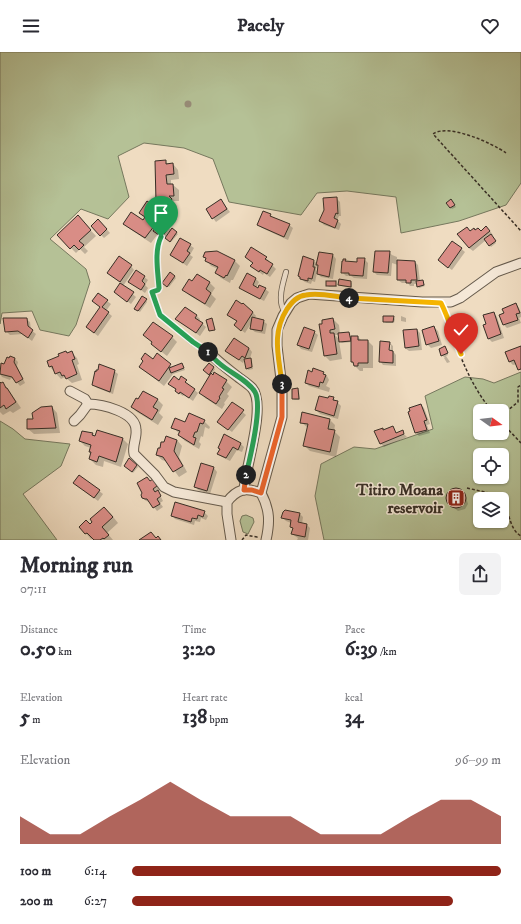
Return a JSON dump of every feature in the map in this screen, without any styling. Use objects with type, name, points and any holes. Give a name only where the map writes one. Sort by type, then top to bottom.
[{"type":"street","points":[[267,536],[269,520],[268,508],[261,493],[282,417],[282,388],[277,337],[280,324],[286,310],[292,303],[297,298],[308,294],[361,299],[441,303],[456,301],[496,272],[521,263]]},
{"type":"street","points":[[210,353],[219,363],[252,388],[257,396],[258,404],[252,452],[244,490]]},
{"type":"street","points":[[70,390],[85,398],[88,404]]},
{"type":"street","points":[[88,404],[120,412],[133,420],[136,429],[133,449],[134,454],[166,489],[174,492],[227,502]]},
{"type":"street","points":[[74,421],[80,416],[88,404]]},
{"type":"street","points":[[231,540],[226,514],[227,502],[236,492],[252,490],[261,493]]},
{"type":"lane","points":[[161,237],[158,242],[159,288],[158,290],[152,292],[160,315],[193,342],[210,353]]},
{"type":"lane","points":[[286,272],[282,286],[281,304],[286,310]]},
{"type":"path","points":[[506,153],[497,147],[455,131],[438,131],[433,134],[521,231]]},
{"type":"path","points":[[441,303],[470,377],[481,399],[486,404]]},
{"type":"path","points":[[509,409],[518,402],[518,387],[521,385]]},
{"type":"path","points":[[509,430],[521,443]]},
{"type":"path","points":[[467,488],[485,492]]},
{"type":"path","points":[[509,518],[513,529],[521,536]]},
{"type":"path","points":[[242,540],[246,535],[257,537],[259,529],[267,536]]},
{"type":"green space","points":[[0,52],[521,52],[521,183],[506,205],[459,221],[401,233],[396,197],[347,191],[317,193],[301,215],[229,202],[213,159],[184,148],[144,143],[118,156],[129,197],[108,219],[81,209],[50,239],[86,269],[90,282],[76,325],[69,336],[40,330],[32,311],[2,313],[0,324]]},
{"type":"green space","points":[[521,372],[521,540],[324,540],[315,496],[321,464],[354,447],[375,449],[433,429],[425,396],[465,377],[483,379],[494,383]]},
{"type":"green space","points":[[0,421],[25,439],[70,444],[61,466],[23,494],[57,540],[0,540]]},
{"type":"green space","points":[[246,515],[253,518],[254,522],[248,534],[243,532],[240,521],[242,516]]},
{"type":"building","points":[[166,160],[166,164],[173,163],[174,174],[166,175],[167,184],[173,184],[174,196],[169,196],[172,199],[167,208],[156,202],[155,161]]},
{"type":"building","points":[[337,197],[338,214],[336,213],[334,218],[338,220],[335,228],[319,221],[324,210],[323,198]]},
{"type":"building","points":[[221,199],[227,209],[212,219],[206,209]]},
{"type":"building","points":[[451,199],[455,205],[450,208],[446,203]]},
{"type":"building","points":[[147,201],[164,213],[145,238],[123,224],[131,212],[143,220],[145,217],[139,213]]},
{"type":"building","points":[[263,211],[271,214],[270,216],[290,224],[284,237],[257,225]]},
{"type":"building","points":[[78,215],[91,230],[79,241],[84,245],[79,250],[74,245],[70,249],[57,235]]},
{"type":"building","points":[[98,219],[107,229],[100,236],[91,226]]},
{"type":"building","points":[[160,221],[169,227],[162,237],[153,231]]},
{"type":"building","points":[[486,226],[490,231],[469,248],[457,234],[467,227],[470,231],[474,228],[475,230],[478,228],[481,231]]},
{"type":"building","points":[[172,228],[177,232],[170,242],[165,238]]},
{"type":"building","points":[[491,234],[496,241],[489,246],[484,239]]},
{"type":"building","points":[[180,238],[191,244],[187,251],[190,253],[183,263],[170,255]]},
{"type":"building","points":[[452,241],[462,248],[448,268],[438,260]]},
{"type":"building","points":[[251,247],[267,257],[265,259],[273,264],[267,274],[260,270],[259,272],[250,266],[253,263],[245,257]]},
{"type":"building","points":[[217,251],[235,260],[227,276],[226,275],[224,278],[215,273],[218,267],[205,261],[206,258],[203,257],[205,252]]},
{"type":"building","points":[[375,251],[390,251],[388,273],[373,272]]},
{"type":"building","points":[[319,252],[333,254],[329,277],[317,274],[318,265],[316,265]]},
{"type":"building","points":[[119,256],[132,265],[120,282],[107,273]]},
{"type":"building","points":[[303,256],[314,260],[313,267],[315,267],[312,279],[308,278],[308,281],[300,279],[298,276]]},
{"type":"building","points":[[357,258],[365,258],[363,276],[341,273],[343,259],[346,259],[345,261],[357,262]]},
{"type":"building","points":[[397,260],[415,261],[417,280],[411,280],[411,283],[406,283],[406,280],[397,280]]},
{"type":"building","points":[[136,270],[145,276],[142,281],[145,284],[141,290],[128,282]]},
{"type":"building","points":[[170,272],[175,276],[167,287],[162,283]]},
{"type":"building","points":[[247,273],[256,278],[253,285],[258,288],[259,285],[266,288],[260,299],[239,288]]},
{"type":"building","points":[[197,274],[210,282],[206,289],[211,293],[205,304],[182,290],[189,279],[192,281]]},
{"type":"building","points":[[339,279],[351,281],[351,287],[338,285]]},
{"type":"building","points":[[423,280],[424,285],[417,287],[416,281]]},
{"type":"building","points":[[326,281],[336,281],[336,286],[326,286]]},
{"type":"building","points":[[120,283],[134,292],[127,302],[114,292]]},
{"type":"building","points":[[98,293],[108,300],[102,307],[109,312],[94,333],[86,327],[100,307],[92,301]]},
{"type":"building","points":[[142,296],[147,299],[138,311],[134,309]]},
{"type":"building","points":[[236,300],[242,304],[243,303],[253,312],[241,331],[234,325],[237,321],[227,315]]},
{"type":"building","points":[[516,303],[520,313],[516,314],[518,320],[503,325],[499,315],[504,313],[502,309]]},
{"type":"building","points":[[185,307],[197,315],[195,318],[203,323],[196,333],[175,319]]},
{"type":"building","points":[[494,312],[501,334],[488,339],[483,325],[486,324],[483,315]]},
{"type":"building","points":[[383,316],[394,316],[393,322],[383,322]]},
{"type":"building","points":[[252,317],[264,320],[262,331],[250,329]]},
{"type":"building","points":[[3,318],[27,318],[28,326],[33,330],[28,338],[18,331],[5,332]]},
{"type":"building","points":[[212,318],[215,330],[209,331],[206,320]]},
{"type":"building","points":[[333,318],[335,329],[330,330],[330,333],[334,333],[337,354],[324,356],[319,324],[322,324],[322,320]]},
{"type":"building","points":[[153,322],[173,336],[161,352],[143,335]]},
{"type":"building","points":[[434,326],[439,341],[426,345],[422,330]]},
{"type":"building","points":[[304,327],[315,331],[309,349],[297,345]]},
{"type":"building","points":[[417,329],[419,346],[405,348],[403,330]]},
{"type":"building","points":[[349,332],[351,341],[339,342],[338,333]]},
{"type":"building","points":[[351,336],[358,336],[358,340],[368,340],[368,363],[358,363],[358,366],[354,366],[353,362],[351,362]]},
{"type":"building","points":[[234,338],[249,348],[245,358],[242,356],[239,360],[225,351]]},
{"type":"building","points":[[380,341],[390,342],[389,350],[393,351],[393,363],[379,362]]},
{"type":"building","points":[[445,346],[448,353],[441,356],[439,349]]},
{"type":"building","points":[[521,346],[521,369],[518,370],[514,360],[509,362],[505,352]]},
{"type":"building","points":[[66,351],[67,353],[72,351],[75,359],[72,360],[77,374],[66,379],[60,372],[55,374],[52,366],[49,367],[47,361]]},
{"type":"building","points":[[145,353],[153,359],[157,353],[171,364],[159,381],[139,367],[143,361],[141,359]]},
{"type":"building","points":[[10,356],[15,358],[14,362],[23,379],[16,383],[12,377],[0,374],[1,363],[4,364],[7,357],[9,358]]},
{"type":"building","points":[[251,358],[252,367],[246,369],[244,359]]},
{"type":"building","points":[[182,363],[184,368],[171,373],[169,368]]},
{"type":"building","points":[[209,363],[214,367],[209,375],[203,370]]},
{"type":"building","points":[[99,364],[115,370],[110,392],[92,385],[95,371],[96,372],[96,370],[98,370]]},
{"type":"building","points":[[313,368],[324,372],[323,374],[326,375],[323,383],[320,382],[319,387],[305,383],[308,370],[312,372]]},
{"type":"building","points":[[214,372],[227,380],[222,388],[224,389],[216,404],[199,393],[211,373],[213,375]]},
{"type":"building","points":[[174,376],[179,380],[181,376],[187,380],[185,382],[195,389],[189,398],[180,392],[179,394],[175,391],[176,389],[168,384]]},
{"type":"building","points":[[0,382],[3,382],[16,402],[6,409],[4,405],[0,408]]},
{"type":"building","points":[[298,388],[299,399],[292,399],[292,389]]},
{"type":"building","points":[[143,391],[158,399],[153,407],[158,410],[152,420],[131,407],[136,398],[138,399]]},
{"type":"building","points":[[319,396],[328,398],[329,396],[334,397],[333,400],[338,401],[334,416],[315,410]]},
{"type":"building","points":[[232,402],[244,410],[228,430],[217,422]]},
{"type":"building","points":[[421,404],[427,420],[424,421],[427,430],[415,433],[408,412],[410,411],[409,408]]},
{"type":"building","points":[[52,406],[56,428],[27,429],[27,419],[33,419],[32,413],[41,407]]},
{"type":"building","points":[[302,412],[330,419],[328,429],[335,430],[330,452],[303,446],[308,424],[300,423]]},
{"type":"building","points":[[189,413],[205,420],[203,424],[200,423],[197,432],[195,432],[193,437],[196,438],[194,445],[178,435],[180,431],[171,428],[175,418],[185,422]]},
{"type":"building","points":[[393,426],[396,433],[403,430],[404,434],[380,444],[374,431],[383,428],[383,430]]},
{"type":"building","points":[[97,430],[123,438],[116,462],[99,456],[97,462],[89,459],[91,445],[79,441],[82,431],[93,433],[92,435],[95,436]]},
{"type":"building","points":[[224,434],[241,443],[238,450],[233,447],[226,458],[217,454]]},
{"type":"building","points":[[166,436],[177,440],[174,451],[183,466],[173,472],[163,457],[156,455],[158,448],[160,448],[161,442],[164,442]]},
{"type":"building","points":[[129,458],[137,465],[132,472],[124,466]]},
{"type":"building","points":[[201,463],[214,467],[207,491],[194,487]]},
{"type":"building","points":[[79,475],[100,490],[94,498],[73,483]]},
{"type":"building","points":[[147,477],[150,481],[153,479],[157,486],[153,489],[155,492],[158,490],[161,496],[157,499],[160,504],[153,508],[147,499],[142,498],[142,493],[137,483]]},
{"type":"building","name":"Titiro Moana reservoir","points":[[456,488],[463,491],[466,498],[463,505],[456,508],[449,505],[446,498],[449,491]]},
{"type":"building","points":[[175,502],[205,511],[203,517],[198,515],[197,519],[192,518],[191,522],[171,516]]},
{"type":"building","points":[[104,507],[113,517],[102,527],[109,535],[104,539],[94,540],[87,533],[85,534],[79,527],[86,520],[90,524],[92,522],[90,519]]},
{"type":"building","points":[[285,510],[300,513],[298,522],[307,524],[305,537],[291,534],[293,528],[290,527],[291,520],[281,518]]},
{"type":"building","points":[[151,532],[156,538],[158,536],[161,540],[139,540]]},
{"type":"place","name":"Titiro Moana reservoir","points":[[456,498]]},
{"type":"route","points":[[161,237],[158,242],[159,288],[158,290],[152,292],[160,315],[165,321],[210,353],[219,363],[248,384],[257,396],[258,404],[252,452],[244,484],[244,490],[252,490],[261,493],[265,474],[279,429],[282,417],[282,388],[277,337],[278,330],[286,310],[297,298],[308,294],[345,298],[441,303],[461,354]]}]
